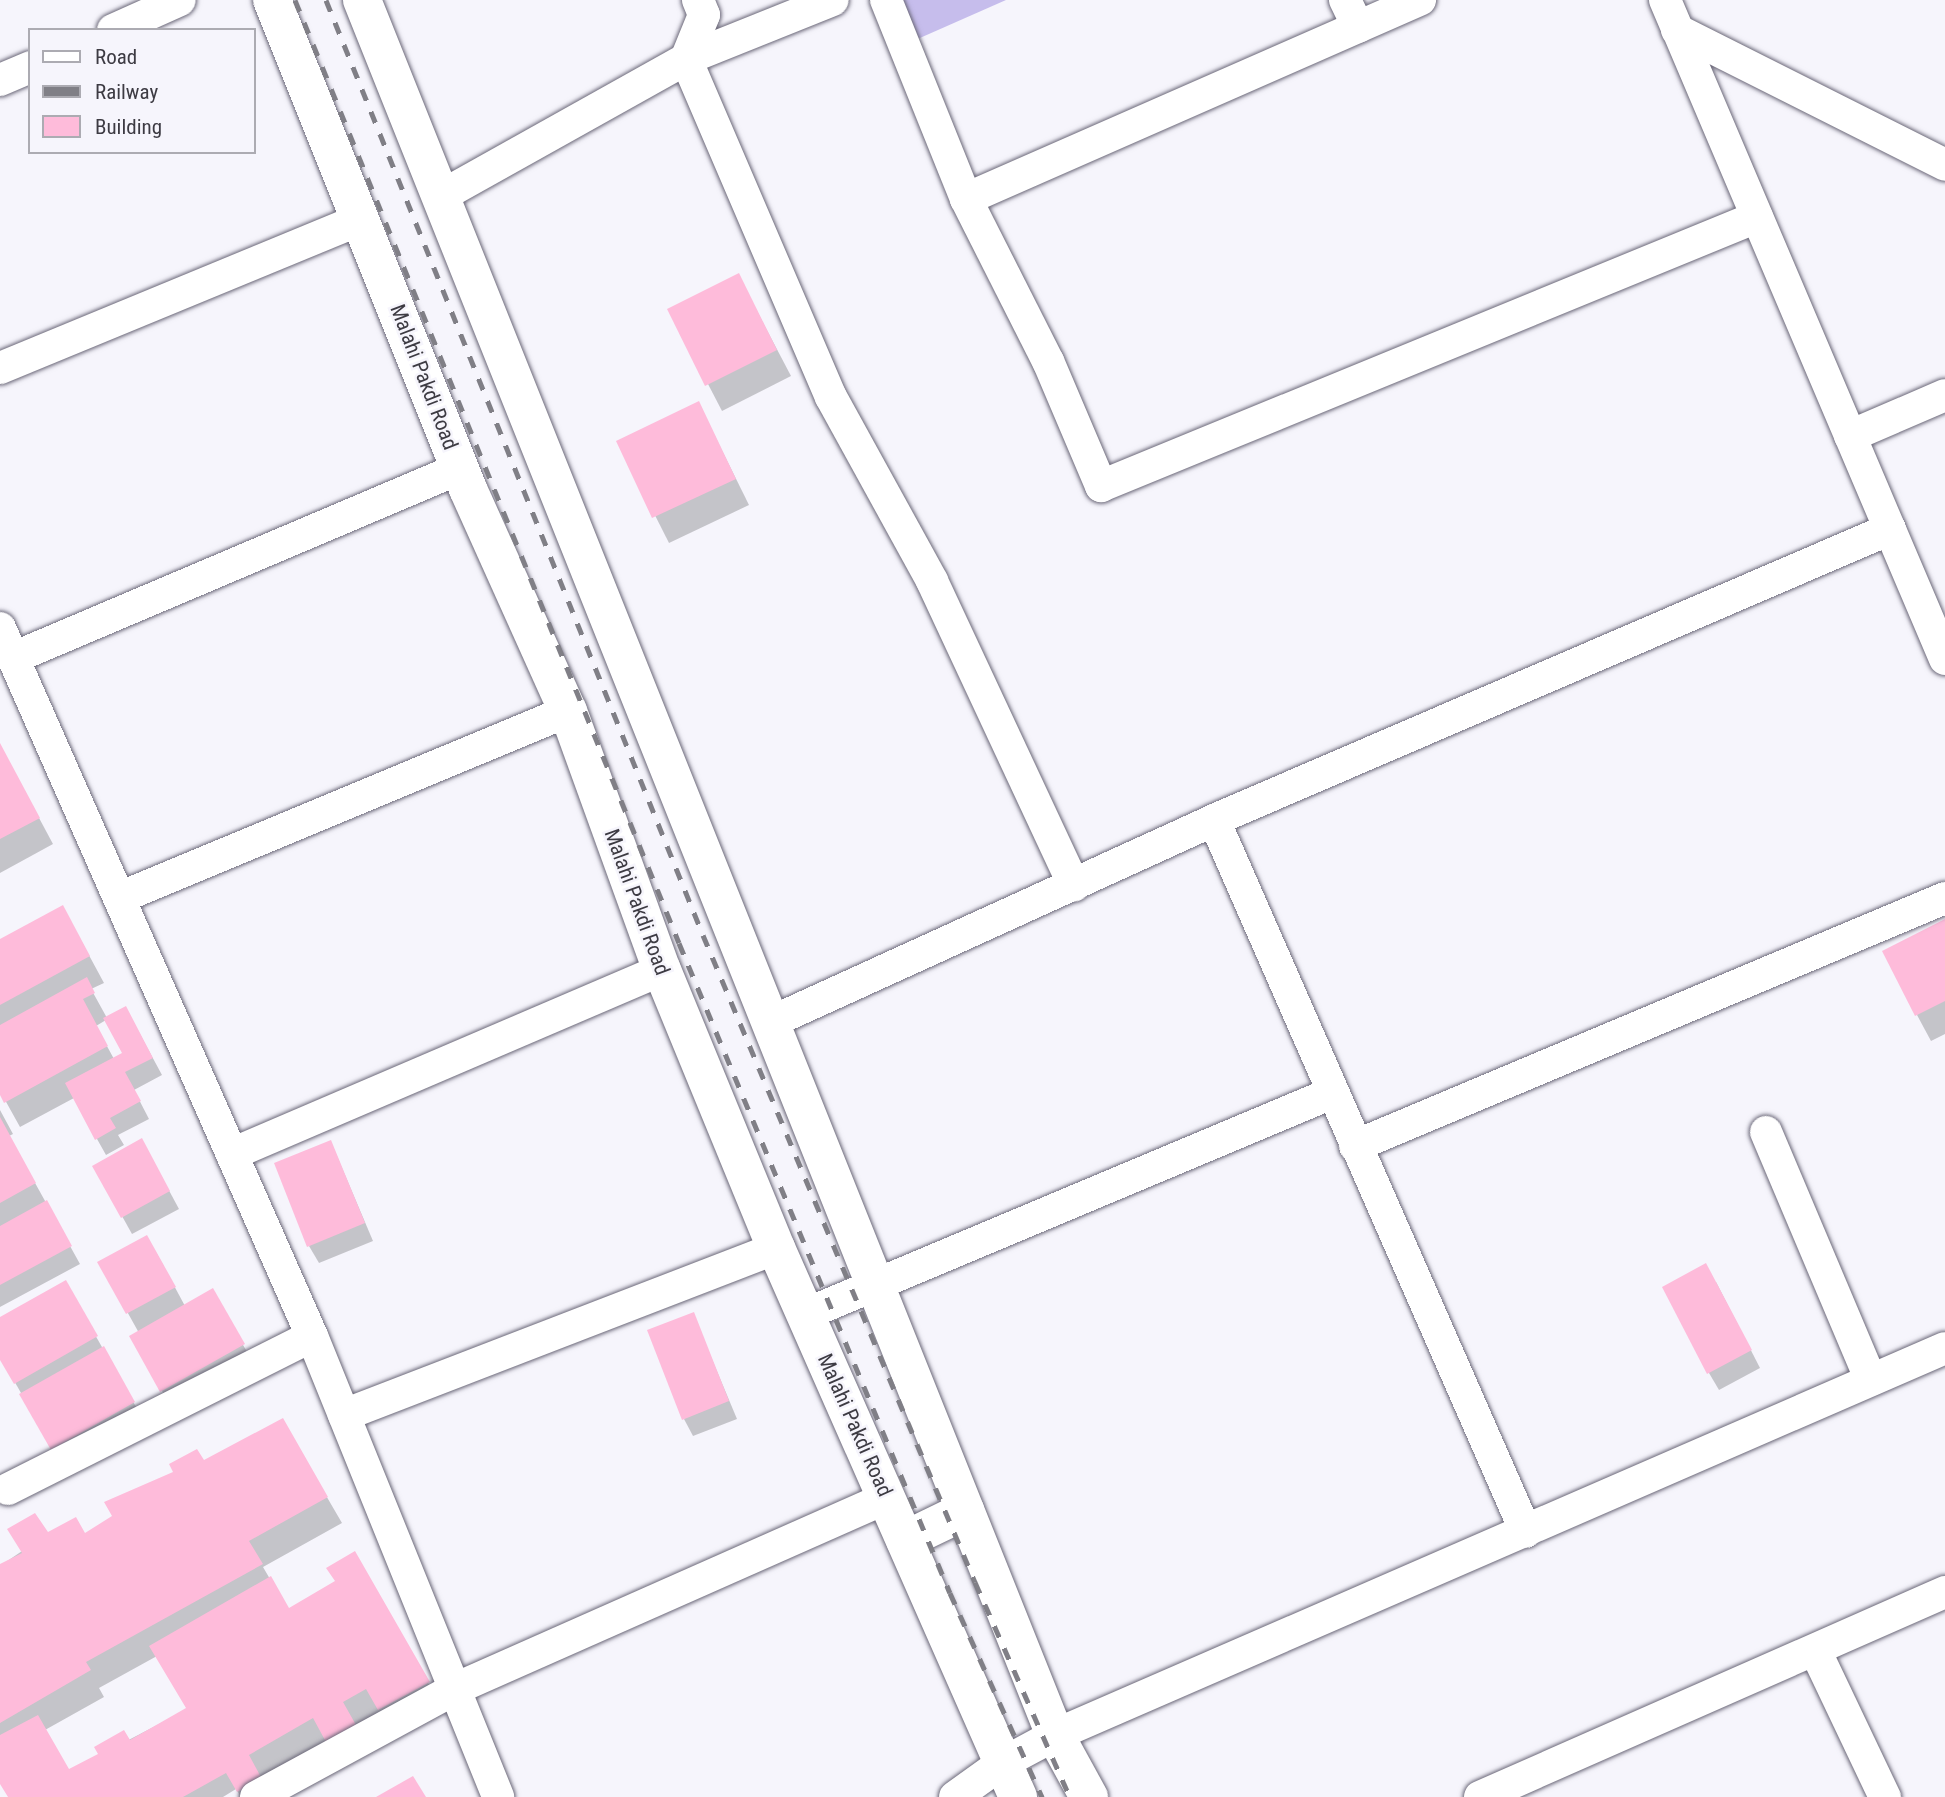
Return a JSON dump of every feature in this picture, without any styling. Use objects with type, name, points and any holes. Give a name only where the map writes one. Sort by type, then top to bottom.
[{"type":"main road","name":"Malahi Pakdi Road","points":[[272,0],[460,468],[568,711],[662,970],[776,1248],[1010,1781]]},
{"type":"main road","points":[[362,0],[443,195],[543,461],[1055,1735],[1089,1797]]},
{"type":"main road","points":[[905,1539],[965,1511]]},
{"type":"street","points":[[117,28],[180,0]]},
{"type":"street","points":[[698,0],[704,15],[686,59],[831,397],[932,581],[1074,886]]},
{"type":"street","points":[[443,195],[686,59],[833,0]]},
{"type":"street","points":[[886,0],[966,199],[1048,361],[1101,486],[1757,217]]},
{"type":"street","points":[[966,199],[1351,14],[1420,0]]},
{"type":"street","points":[[1671,9],[1945,165]]},
{"type":"street","points":[[1671,9],[1945,659]]},
{"type":"street","points":[[0,80],[28,68]]},
{"type":"street","points":[[0,368],[362,219]]},
{"type":"street","points":[[1850,436],[1945,395]]},
{"type":"street","points":[[12,676],[460,468]]},
{"type":"street","points":[[769,1023],[1214,820],[1890,529]]},
{"type":"street","points":[[0,628],[12,676],[119,898],[312,1336],[498,1797]]},
{"type":"street","points":[[119,898],[568,711]]},
{"type":"street","points":[[1214,820],[1526,1532]]},
{"type":"street","points":[[1355,1146],[1945,898]]},
{"type":"street","points":[[232,1154],[662,970]]},
{"type":"street","points":[[806,1314],[1332,1093]]},
{"type":"street","points":[[1766,1132],[1871,1380]]},
{"type":"street","points":[[344,1415],[776,1248]]},
{"type":"street","points":[[3,1486],[312,1336]]},
{"type":"street","points":[[955,1797],[1010,1781],[1055,1735],[1945,1348]]},
{"type":"street","points":[[256,1797],[455,1689],[887,1498]]},
{"type":"street","points":[[1480,1797],[1816,1652],[1945,1592]]},
{"type":"street","points":[[1816,1652],[1885,1797]]},
{"type":"shaded area","points":[[886,0],[1006,0],[904,45]]},
{"type":"building","points":[[739,273],[777,350],[705,386],[667,309]]},
{"type":"building","points":[[699,401],[736,479],[652,518],[616,441]]},
{"type":"building","points":[[0,743],[40,818],[0,839]]},
{"type":"building","points":[[63,905],[90,956],[0,1005],[0,939]]},
{"type":"building","points":[[1945,919],[1945,1001],[1915,1016],[1882,951]]},
{"type":"building","points":[[87,977],[95,993],[83,999],[108,1046],[4,1103],[0,1095],[0,1025]]},
{"type":"building","points":[[126,1006],[153,1058],[125,1072],[141,1101],[110,1118],[116,1128],[95,1140],[65,1083],[122,1053],[103,1018]]},
{"type":"building","points":[[0,1117],[36,1183],[0,1203]]},
{"type":"building","points":[[142,1138],[170,1191],[121,1218],[92,1166]]},
{"type":"building","points":[[331,1140],[365,1223],[307,1247],[274,1163]]},
{"type":"building","points":[[47,1200],[72,1246],[0,1285],[0,1226]]},
{"type":"building","points":[[147,1235],[176,1287],[126,1314],[97,1262]]},
{"type":"building","points":[[1706,1263],[1752,1350],[1707,1374],[1662,1287]]},
{"type":"building","points":[[66,1280],[98,1336],[14,1384],[0,1360],[0,1317]]},
{"type":"building","points":[[213,1288],[245,1344],[160,1392],[129,1336]]},
{"type":"building","points":[[694,1312],[729,1401],[682,1420],[647,1330]]},
{"type":"building","points":[[104,1346],[135,1402],[51,1450],[19,1394]]},
{"type":"building","points":[[283,1418],[328,1497],[249,1541],[263,1564],[86,1662],[91,1670],[0,1723],[0,1564],[22,1553],[7,1529],[35,1513],[48,1532],[76,1517],[85,1533],[112,1516],[104,1502],[173,1472],[169,1464],[197,1449],[204,1460]]},
{"type":"building","points":[[355,1551],[430,1682],[378,1710],[366,1689],[343,1702],[356,1725],[326,1742],[313,1718],[249,1755],[262,1779],[237,1792],[226,1773],[183,1797],[8,1797],[0,1784],[0,1735],[38,1715],[69,1769],[98,1754],[94,1747],[124,1730],[130,1740],[186,1708],[149,1646],[271,1576],[289,1608],[335,1581],[326,1568]]},
{"type":"building","points":[[413,1776],[426,1797],[376,1797]]},
{"type":"railway","points":[[295,0],[679,943],[950,1593],[1042,1797]]},
{"type":"railway","points":[[326,0],[703,935],[975,1582],[1070,1797]]}]
